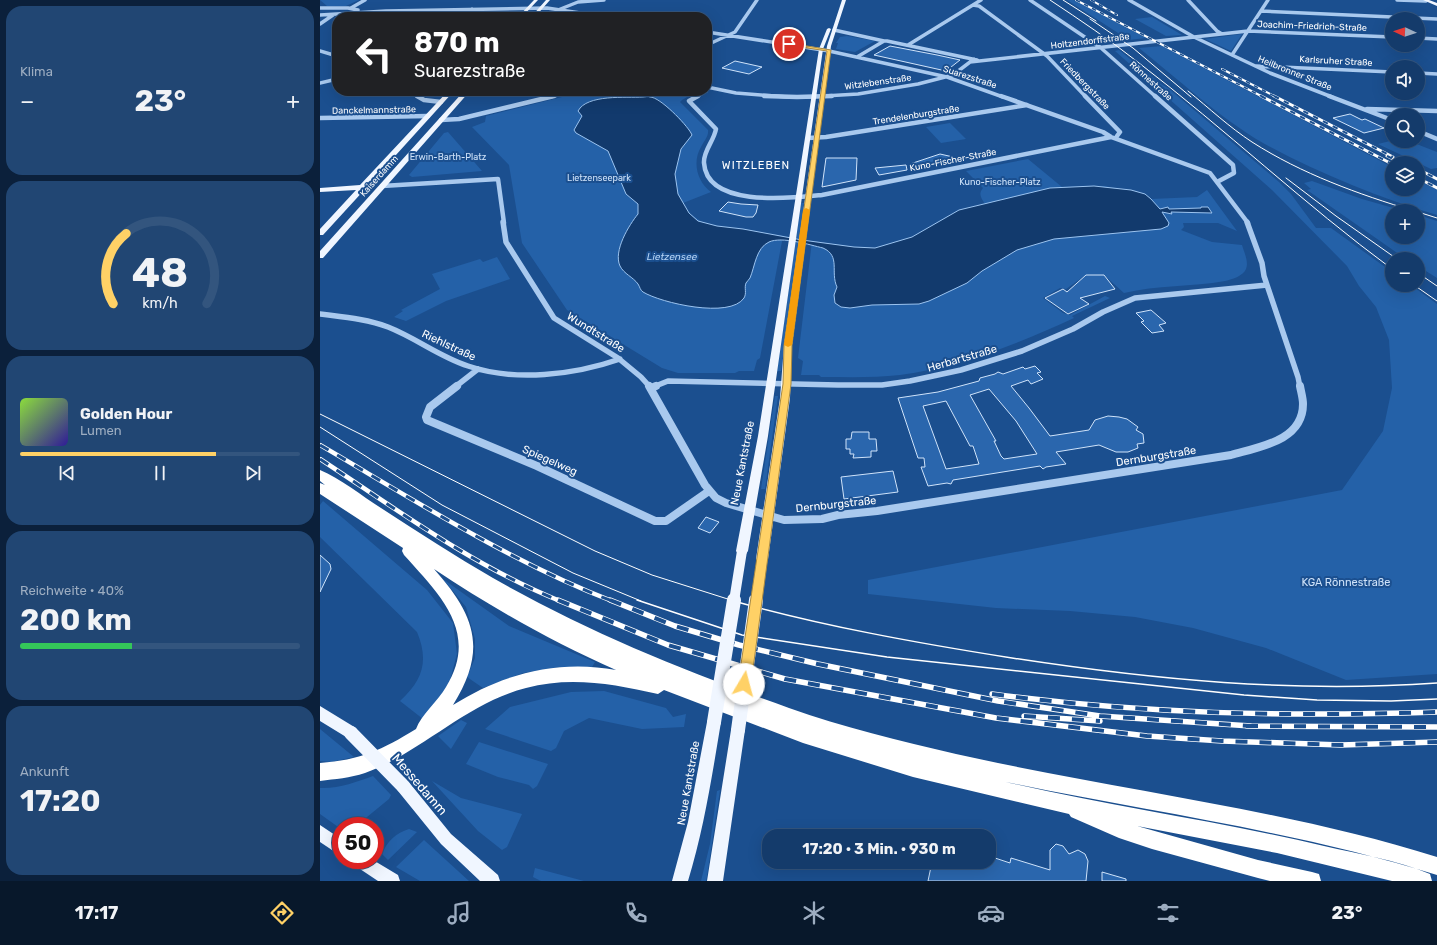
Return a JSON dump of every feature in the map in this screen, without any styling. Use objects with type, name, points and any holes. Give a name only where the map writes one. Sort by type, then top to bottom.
[{"type":"highway","points":[[320,475],[490,585],[609,647],[674,674],[799,720],[849,736],[958,764],[1308,831],[1392,851],[1437,866]]},
{"type":"highway","points":[[320,488],[347,504],[487,596],[597,654],[694,695],[803,736],[878,758],[1058,803],[1177,824],[1277,844],[1402,874],[1423,881]]},
{"type":"highway","points":[[399,539],[452,602],[460,617],[467,643],[463,667],[456,684],[440,710],[412,741]]},
{"type":"highway","points":[[320,772],[343,770],[366,764],[412,741],[481,698],[522,681],[545,676],[564,673],[600,674],[642,682],[694,695]]},
{"type":"highway","points":[[1058,803],[1119,829],[1152,840],[1258,869],[1312,881]]},
{"type":"main road","points":[[524,12],[536,0]]},
{"type":"main road","points":[[537,12],[548,0]]},
{"type":"main road","name":"Neue Kantstraße","points":[[680,881],[692,845],[697,819],[748,509],[763,436],[821,49],[838,0]]},
{"type":"main road","points":[[715,881],[769,516],[787,384],[787,352],[829,50],[844,0]]},
{"type":"main road","points":[[1426,0],[1437,5]]},
{"type":"main road","name":"Kaiserdamm","points":[[320,233],[446,96]]},
{"type":"main road","name":"Kaiserdamm","points":[[320,256],[463,96]]},
{"type":"main road","points":[[372,176],[391,176]]},
{"type":"main road","points":[[320,190],[382,186]]},
{"type":"main road","name":"Messedamm","points":[[320,713],[351,733],[366,747],[403,786],[446,839],[492,881]]},
{"type":"main road","points":[[320,833],[332,842]]},
{"type":"main road","points":[[373,869],[392,881]]},
{"type":"street","points":[[351,8],[366,0]]},
{"type":"street","points":[[558,10],[578,2],[604,0]]},
{"type":"street","points":[[712,43],[735,32],[757,0]]},
{"type":"street","points":[[908,45],[981,0]]},
{"type":"street","name":"Rönnestraße","points":[[1030,0],[1101,48],[1233,165],[1234,173],[1216,181]]},
{"type":"street","name":"Heilbronner Straße","points":[[1129,0],[1194,37],[1256,67],[1385,117]]},
{"type":"street","points":[[1188,0],[1217,31],[1222,34]]},
{"type":"street","points":[[1232,55],[1268,0]]},
{"type":"street","points":[[1397,0],[1426,0]]},
{"type":"street","name":"Friedbergstraße","points":[[973,5],[979,6],[1044,54],[1120,132],[1117,136]]},
{"type":"street","points":[[320,8],[351,8],[356,10],[471,10],[541,8],[572,12]]},
{"type":"street","points":[[333,12],[342,8]]},
{"type":"street","points":[[353,12],[386,10]]},
{"type":"street","points":[[1261,11],[1437,19]]},
{"type":"street","points":[[320,15],[332,14]]},
{"type":"street","points":[[320,24],[332,15]]},
{"type":"street","name":"Holtzendorffstraße","points":[[834,30],[987,61]]},
{"type":"street","name":"Joachim-Friedrich-Straße","points":[[1222,34],[1248,31],[1385,37]]},
{"type":"street","name":"Suarezstraße","points":[[712,33],[829,50],[947,77],[1103,132],[1111,138],[1124,141],[1210,173],[1216,181]]},
{"type":"street","name":"Holtzendorffstraße","points":[[970,62],[1222,34]]},
{"type":"street","points":[[1425,38],[1437,39]]},
{"type":"street","points":[[857,57],[886,41]]},
{"type":"street","points":[[320,51],[332,55]]},
{"type":"street","name":"Witzlebenstraße","points":[[712,88],[752,94],[823,96],[900,88],[953,75],[974,59]]},
{"type":"street","name":"Karlsruher Straße","points":[[1256,67],[1385,72]]},
{"type":"street","points":[[1425,73],[1437,74]]},
{"type":"street","points":[[320,83],[332,80]]},
{"type":"street","points":[[417,96],[424,100],[441,102]]},
{"type":"street","points":[[443,118],[459,120],[554,96]]},
{"type":"street","name":"Kuno-Fischer-Straße","points":[[698,96],[689,101],[716,129],[704,161],[706,170],[712,183],[722,191],[738,196],[798,197],[822,195],[1111,138]]},
{"type":"street","name":"Trendelenburgstraße","points":[[808,138],[1027,105]]},
{"type":"street","points":[[1365,109],[1437,111]]},
{"type":"street","name":"Danckelmannstraße","points":[[320,118],[428,116]]},
{"type":"street","points":[[1425,134],[1437,139]]},
{"type":"street","name":"Wundtstraße","points":[[382,186],[491,179],[498,180],[506,242],[546,308],[554,318],[620,359],[642,376],[651,388],[709,491],[716,498],[726,503],[748,509]]},
{"type":"street","name":"Dernburgstraße","points":[[748,509],[784,520],[822,519],[838,515],[877,511],[1231,455],[1276,442],[1293,430],[1301,418],[1302,404],[1298,378],[1267,285],[1249,224],[1216,181]]},
{"type":"street","name":"Herbartstraße","points":[[651,388],[668,382],[771,383],[838,386],[882,384],[935,377],[1022,351],[1051,340],[1104,312],[1135,298],[1267,285]]},
{"type":"street","name":"Riehlstraße","points":[[320,314],[364,320],[382,325],[467,366],[478,369],[517,374],[560,373],[608,364],[620,359]]},
{"type":"street","name":"Spiegelweg","points":[[478,369],[430,407],[426,417],[427,420],[537,466],[655,521],[666,520],[709,491]]},
{"type":"green space","points":[[320,0],[359,0],[346,6],[327,6]]},
{"type":"green space","points":[[1067,0],[1074,0],[1146,38],[1129,40]]},
{"type":"green space","points":[[485,11],[512,11],[480,12]]},
{"type":"green space","points":[[1152,17],[1182,35],[1166,36],[1135,19]]},
{"type":"green space","points":[[1242,34],[1231,51],[1205,39]]},
{"type":"green space","points":[[847,36],[875,41],[855,52],[836,49],[838,43],[836,43],[840,37]]},
{"type":"green space","points":[[1162,46],[1385,163],[1385,196],[1425,196],[1425,184],[1437,190],[1437,215],[1425,211],[1425,204],[1402,204],[1393,201],[1348,184],[1283,154],[1263,143],[1215,110],[1139,48]]},
{"type":"green space","name":"KGA Rönnestraße","points":[[1119,50],[1168,88],[1279,182],[1291,194],[1316,228],[1331,228],[1385,267],[1385,292],[1421,292],[1437,304],[1437,674],[1346,680],[1266,648],[1193,628],[1135,617],[1070,611],[996,608],[868,594],[868,580],[1342,490],[1383,431],[1392,388],[1389,340],[1376,307],[1359,286],[1347,266],[1272,190],[1115,51]]},
{"type":"green space","name":"Lietzenseepark","points":[[566,96],[689,96],[680,102],[708,130],[707,136],[698,153],[697,171],[702,183],[711,192],[683,203],[689,213],[702,222],[717,226],[783,236],[760,358],[757,360],[754,371],[739,371],[735,373],[678,373],[662,368],[567,310],[522,243],[509,165],[472,127],[485,122],[486,116]]},
{"type":"green space","points":[[950,123],[966,139],[941,143],[926,127]]},
{"type":"green space","name":"Erwin-Barth-Platz","points":[[448,132],[482,171],[412,177],[409,175],[444,133]]},
{"type":"green space","points":[[1385,142],[1385,147],[1378,144]]},
{"type":"green space","points":[[1425,147],[1437,152],[1437,168],[1431,169],[1425,166],[1425,156],[1403,156],[1386,148]]},
{"type":"green space","name":"Kuno-Fischer-Platz","points":[[1028,159],[1062,187],[1104,186],[1137,192],[1151,199],[1197,197],[1207,190],[1237,231],[1218,223],[1183,223],[1184,227],[1181,230],[1212,242],[1242,245],[1247,260],[1245,271],[1234,278],[1225,281],[1136,290],[1124,293],[1104,275],[1086,275],[1066,289],[1060,288],[1043,298],[1063,313],[1070,315],[1105,296],[1110,298],[1072,316],[1074,318],[989,353],[945,366],[900,375],[880,377],[821,377],[819,375],[801,375],[803,361],[798,358],[812,241],[854,247],[875,248],[912,237],[959,210],[985,204],[980,194],[983,188],[966,171]]},
{"type":"green space","points":[[1312,181],[1385,206],[1385,244],[1425,244],[1425,217],[1437,221],[1437,278],[1425,270],[1425,252],[1396,252],[1307,190],[1311,189],[1304,183]]},
{"type":"green space","points":[[801,203],[804,203],[781,371],[777,371]]},
{"type":"green space","points":[[497,257],[510,279],[446,301],[406,321],[394,317],[403,311],[401,310],[440,289],[432,274],[480,259],[483,262]]},
{"type":"green space","points":[[775,396],[778,396],[765,489],[761,489]]},
{"type":"green space","points":[[323,501],[427,590],[453,623],[457,654],[449,684],[423,719],[400,701],[419,678],[422,670],[423,652],[417,632],[320,537],[320,505]]},
{"type":"green space","points":[[443,579],[509,626],[595,662],[592,667],[560,667],[523,673],[483,688],[467,677],[475,658],[475,639],[466,607]]},
{"type":"green space","points":[[604,691],[666,708],[673,717],[686,714],[684,727],[642,729],[589,718],[564,731],[556,748],[551,751],[485,729],[510,707],[571,692]]},
{"type":"green space","points":[[461,720],[467,723],[451,749],[438,736]]},
{"type":"green space","points":[[320,729],[354,757],[331,762],[320,761]]},
{"type":"green space","points":[[479,742],[548,764],[537,786],[533,789],[529,785],[498,777],[466,764]]},
{"type":"green space","points":[[373,776],[391,795],[389,799],[367,817],[332,817],[332,823],[320,814],[320,788],[354,783]]},
{"type":"green space","points":[[432,781],[461,798],[522,814],[507,847],[502,850],[478,831]]},
{"type":"green space","points":[[720,790],[706,881],[701,881],[710,844],[717,791]]},
{"type":"green space","points":[[409,829],[417,832],[388,860],[384,856],[386,845],[400,833]]},
{"type":"green space","points":[[424,840],[469,881],[420,881],[396,867]]},
{"type":"green space","points":[[535,868],[584,881],[541,881],[533,877]]},
{"type":"water","name":"Lietzensee","points":[[617,97],[649,97],[660,101],[666,106],[691,133],[692,135],[681,149],[675,174],[678,194],[689,213],[698,221],[717,226],[743,229],[802,240],[854,247],[875,248],[912,237],[959,210],[1050,188],[1094,186],[1131,190],[1145,194],[1160,209],[1168,207],[1169,209],[1208,207],[1212,213],[1171,212],[1172,214],[1162,212],[1169,223],[1168,226],[1161,229],[1054,239],[1017,250],[982,271],[967,283],[929,301],[919,304],[872,305],[850,308],[841,307],[835,303],[834,295],[837,287],[834,276],[832,255],[823,248],[788,240],[775,240],[769,242],[761,248],[756,258],[750,278],[746,283],[745,296],[736,304],[725,307],[711,308],[695,307],[664,301],[643,292],[638,284],[620,266],[618,260],[620,246],[630,225],[638,214],[638,204],[626,194],[608,151],[576,133],[574,130],[582,116],[578,111],[590,102],[598,99]]},
{"type":"building","points":[[890,46],[960,60],[946,71],[874,55]]},
{"type":"building","points":[[735,61],[762,67],[749,74],[722,68]]},
{"type":"building","points":[[1350,114],[1384,128],[1364,133],[1333,118]]},
{"type":"building","points":[[940,154],[962,159],[911,169],[910,164]]},
{"type":"building","points":[[826,158],[857,158],[856,180],[822,187]]},
{"type":"building","points":[[906,165],[907,170],[879,175],[875,168]]},
{"type":"building","points":[[728,202],[758,205],[756,213],[753,217],[746,217],[719,211]]},
{"type":"building","points":[[1086,275],[1104,275],[1115,289],[1080,298],[1089,304],[1068,314],[1045,298],[1063,289],[1067,292]]},
{"type":"building","points":[[1151,310],[1166,323],[1159,325],[1164,331],[1152,333],[1141,322],[1144,321],[1136,313]]},
{"type":"building","points":[[1035,366],[1041,372],[1037,373],[1043,379],[1031,384],[1028,380],[1011,386],[1050,436],[1089,430],[1095,420],[1108,416],[1127,419],[1138,427],[1136,430],[1143,434],[1144,443],[1137,444],[1138,448],[1128,452],[1116,452],[1099,445],[1056,452],[1066,464],[1046,467],[1043,469],[1040,466],[953,480],[951,484],[947,483],[928,486],[921,467],[925,467],[924,458],[918,458],[898,398],[938,392],[979,381],[980,378],[998,372],[1003,374],[1023,367],[1025,369]],"holes":[[[989,389],[1016,421],[1037,454],[1004,459],[1001,456],[994,441],[996,441],[970,395]],[[946,401],[970,446],[973,446],[979,464],[946,469],[923,406]]]},
{"type":"building","points":[[852,432],[869,432],[869,439],[876,439],[877,451],[871,451],[871,457],[853,458],[854,454],[850,454],[850,449],[846,449],[846,439],[851,439]]},
{"type":"building","points":[[893,471],[898,492],[844,499],[841,477]]},
{"type":"building","points":[[706,517],[719,522],[710,533],[698,528]]},
{"type":"building","points":[[320,555],[330,564],[331,569],[320,592]]},
{"type":"building","points":[[1056,844],[1063,846],[1069,854],[1078,850],[1085,854],[1088,861],[1086,881],[928,881],[931,869],[996,869],[996,858],[1010,863],[1011,858],[1050,870],[1050,850]]},
{"type":"building","points":[[1102,872],[1126,879],[1126,881],[1102,881]]},
{"type":"tram line","points":[[1050,0],[1106,38],[1171,88],[1327,219],[1385,264]]},
{"type":"tram line","points":[[1063,0],[1096,21]]},
{"type":"tram line","points":[[1090,19],[1133,48],[1191,97]]},
{"type":"tram line","points":[[1188,91],[1227,124],[1252,142],[1271,153],[1291,164],[1331,182],[1391,204]]},
{"type":"tram line","points":[[1286,178],[1387,252]]},
{"type":"tram line","points":[[1425,214],[1437,218]]},
{"type":"tram line","points":[[1425,278],[1437,286]]},
{"type":"tram line","points":[[1424,292],[1437,301]]},
{"type":"tram line","points":[[320,414],[595,551],[652,575],[734,601]]},
{"type":"tram line","points":[[320,427],[442,505],[573,573],[641,601]]},
{"type":"tram line","points":[[637,600],[742,635],[887,657],[1244,695],[1317,700],[1391,701],[1437,699]]},
{"type":"tram line","points":[[730,600],[800,618],[905,640],[1012,658],[1118,673],[1277,685],[1383,686],[1437,683]]},
{"type":"railway","points":[[1076,0],[1263,97]]},
{"type":"railway","points":[[1091,0],[1117,15]]},
{"type":"railway","points":[[1222,69],[1276,97]]},
{"type":"railway","points":[[1261,96],[1385,160]]},
{"type":"railway","points":[[1274,96],[1391,156]]},
{"type":"railway","points":[[1425,173],[1437,179]]},
{"type":"railway","points":[[1425,182],[1437,188]]},
{"type":"railway","points":[[320,445],[500,549],[537,568],[612,601]]},
{"type":"railway","points":[[320,459],[407,517],[497,572],[560,601]]},
{"type":"railway","points":[[558,600],[668,645],[785,679],[996,718],[1147,736],[1222,741],[1341,745],[1437,742]]},
{"type":"railway","points":[[610,600],[675,626],[739,645],[818,664],[998,701],[1100,716],[1251,726]]},
{"type":"railway","points":[[992,694],[1048,701],[1159,710],[1269,714],[1437,712]]},
{"type":"railway","points":[[1024,716],[1100,721]]},
{"type":"railway","points":[[1246,726],[1437,727]]},
{"type":"slow traffic","points":[[788,345],[806,210]]},
{"type":"district","name":"WITZLEBEN","points":[[756,165]]},
{"type":"route","points":[[744,684],[778,453],[787,384],[788,345],[829,50],[789,44]]}]
